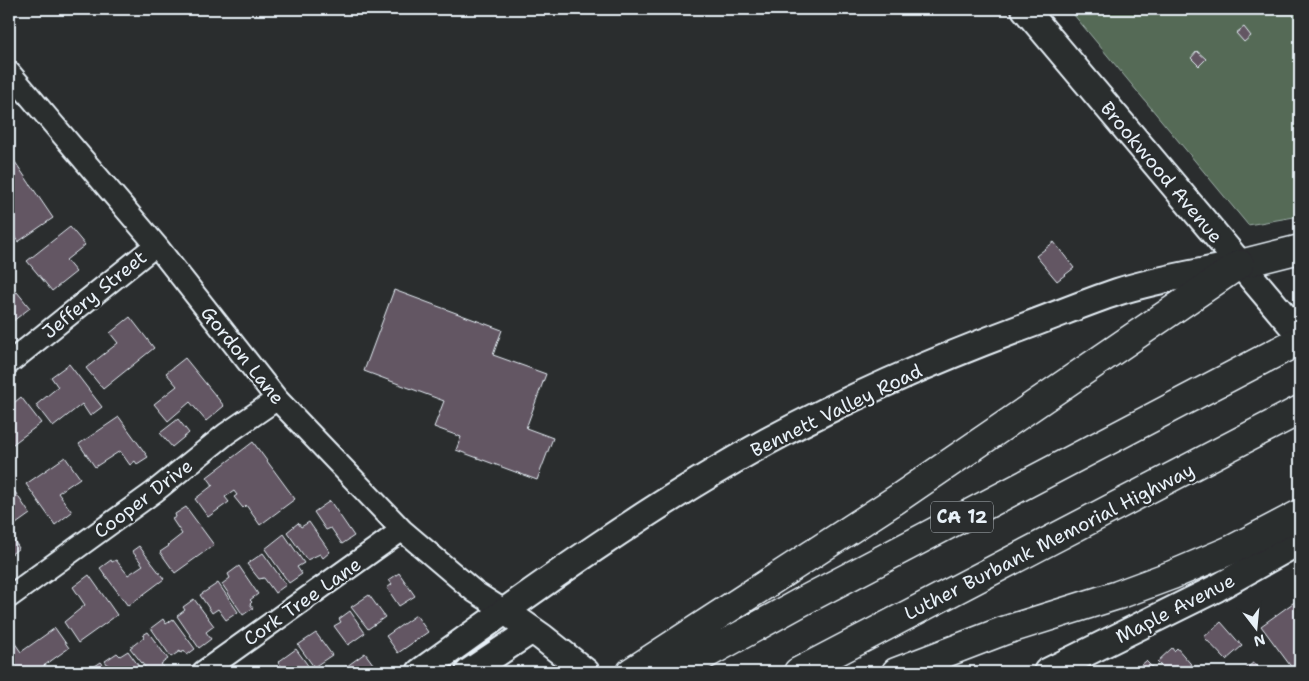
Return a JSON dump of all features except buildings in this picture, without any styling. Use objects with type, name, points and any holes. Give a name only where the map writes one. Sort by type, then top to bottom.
[{"type":"main road","name":"Bennett Valley Road","points":[[1240,264],[1300,249]]},
{"type":"main road","points":[[652,668],[1240,264]]},
{"type":"main road","name":"CA 12","points":[[652,668],[803,601],[1300,340]]},
{"type":"main road","name":"Luther Burbank Memorial Highway","points":[[798,672],[1291,415]]},
{"type":"main road","points":[[896,672],[1003,631],[1118,595],[1172,575],[1234,549],[1300,514]]},
{"type":"street","name":"Brookwood Avenue","points":[[1025,9],[1300,335]]},
{"type":"street","name":"Gordon Lane","points":[[9,72],[156,245],[277,399],[402,530],[475,592],[505,611]]},
{"type":"street","name":"Jeffery Street","points":[[9,363],[156,245]]},
{"type":"street","name":"Bennett Valley Road","points":[[420,672],[624,529],[727,464],[874,387],[964,349],[1118,292],[1240,264]]},
{"type":"street","name":"Cooper Drive","points":[[9,597],[154,492],[226,434],[277,399]]},
{"type":"street","name":"Cork Tree Lane","points":[[203,672],[402,530]]},
{"type":"street","name":"Maple Avenue","points":[[1047,672],[1217,588],[1300,541]]},
{"type":"street","points":[[505,611],[586,672]]},
{"type":"street","points":[[469,672],[532,630]]},
{"type":"green space","points":[[1069,9],[1300,9],[1300,216],[1248,225]]}]
